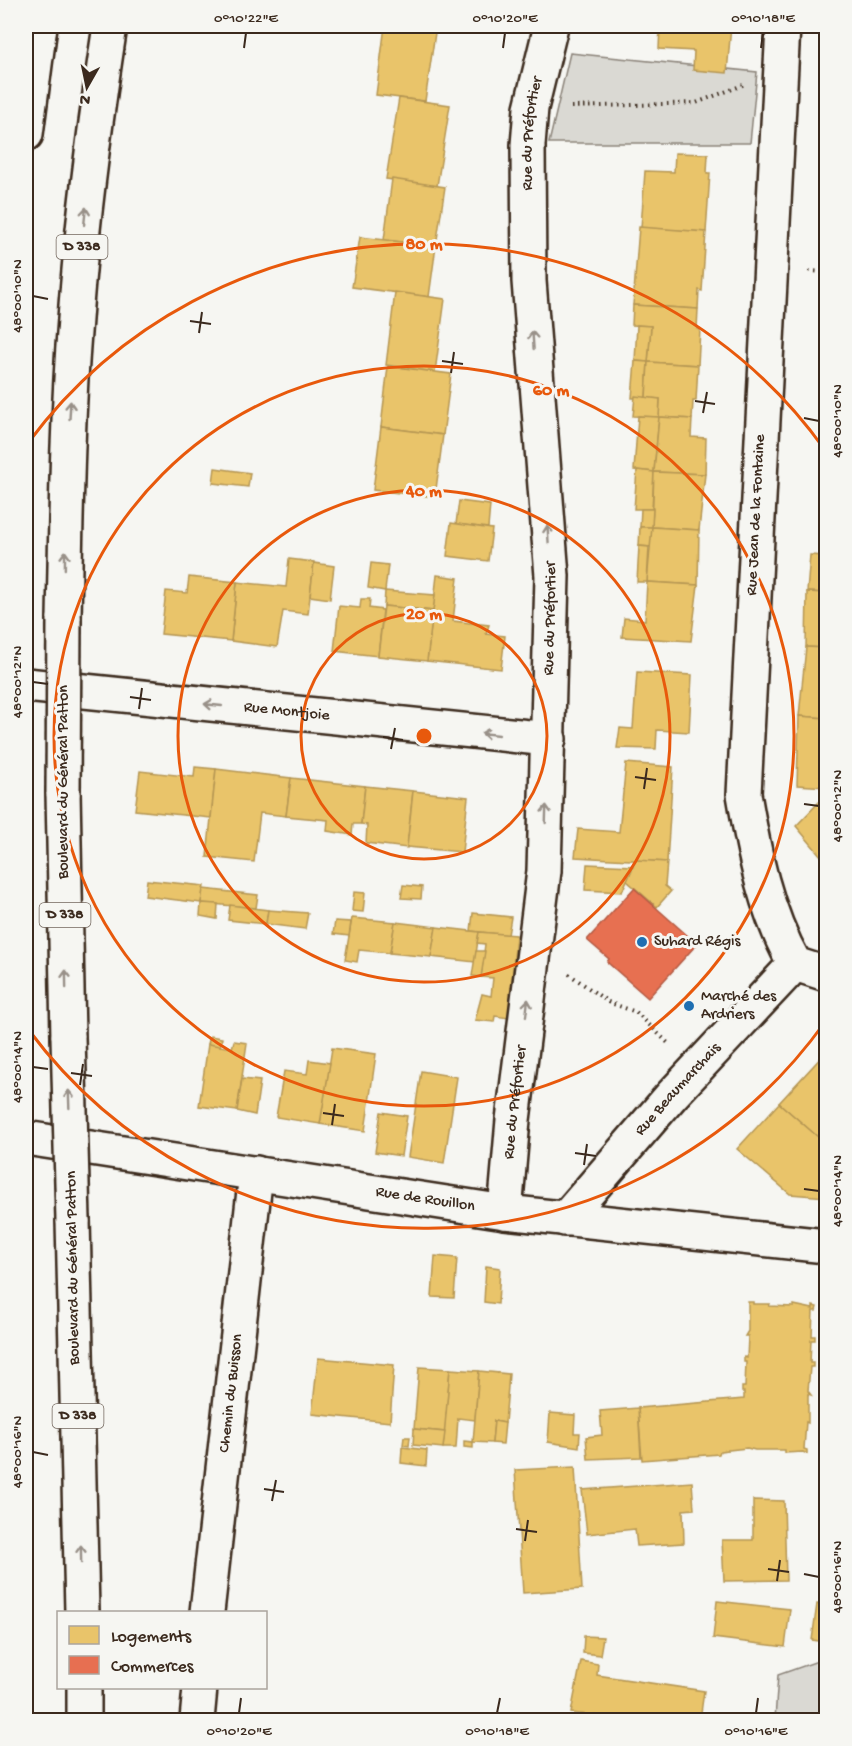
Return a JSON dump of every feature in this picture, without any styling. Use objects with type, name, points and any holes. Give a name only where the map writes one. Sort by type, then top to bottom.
[{"type":"main road","points":[[26,134],[40,26]]},
{"type":"main road","name":"Boulevard du Général Patton","points":[[82,1611],[63,793],[66,469],[75,319],[92,142],[110,26]]},
{"type":"main road","name":"Rue du Préfortier","points":[[505,1212],[513,1120],[544,871],[552,576],[529,280],[528,145],[531,108],[552,26]]},
{"type":"main road","name":"Rue Jean de la Fontaine","points":[[783,26],[744,794],[755,860],[777,932],[795,964]]},
{"type":"main road","name":"Rue Montjoie","points":[[26,685],[549,739]]},
{"type":"main road","points":[[795,964],[826,974]]},
{"type":"main road","name":"Rue Beaumarchais","points":[[565,1219],[696,1070],[795,964]]},
{"type":"main road","name":"Rue de Rouillon","points":[[26,1138],[505,1212],[826,1246]]},
{"type":"main road","name":"Chemin du Buisson","points":[[207,1611],[256,1173]]},
{"type":"main road","points":[[84,1689],[84,1720]]},
{"type":"main road","points":[[197,1720],[200,1689]]},
{"type":"path","points":[[531,108],[696,103],[780,71]]},
{"type":"path","points":[[534,952],[608,1002],[636,1012],[696,1070]]},
{"type":"shaded area","points":[[570,53],[757,72],[750,143],[549,143]]},
{"type":"shaded area","points":[[826,1658],[826,1720],[775,1720],[778,1675]]},
{"type":"building: Logements","points":[[385,26],[436,26],[425,101],[376,95]]},
{"type":"building: Logements","points":[[660,26],[731,26],[727,73],[693,70],[694,51],[659,49]]},
{"type":"building: Logements","points":[[399,98],[450,105],[437,186],[386,179]]},
{"type":"building: Logements","points":[[675,153],[708,154],[707,173],[710,173],[706,232],[641,228],[645,171],[674,172]]},
{"type":"building: Logements","points":[[392,179],[445,187],[436,246],[384,240]]},
{"type":"building: Logements","points":[[639,227],[706,232],[702,291],[699,290],[698,309],[633,305]]},
{"type":"building: Logements","points":[[360,237],[436,246],[429,297],[352,287]]},
{"type":"building: Logements","points":[[395,292],[445,299],[435,372],[386,365]]},
{"type":"building: Logements","points":[[633,305],[698,309],[697,329],[700,329],[698,365],[648,362],[651,326],[632,325]]},
{"type":"building: Logements","points":[[637,325],[651,326],[648,362],[635,361]]},
{"type":"building: Logements","points":[[635,361],[648,362],[646,398],[632,398]]},
{"type":"building: Logements","points":[[648,362],[698,365],[696,401],[693,401],[692,419],[659,417],[660,399],[646,398]]},
{"type":"building: Logements","points":[[388,366],[451,374],[443,435],[381,427]]},
{"type":"building: Logements","points":[[635,396],[660,399],[659,417],[633,416]]},
{"type":"building: Logements","points":[[638,416],[659,417],[654,472],[634,470]]},
{"type":"building: Logements","points":[[659,417],[692,419],[691,437],[706,438],[705,474],[654,472]]},
{"type":"building: Logements","points":[[381,427],[443,435],[435,497],[373,490]]},
{"type":"building: Logements","points":[[215,468],[250,473],[248,487],[213,483]]},
{"type":"building: Logements","points":[[637,470],[654,472],[652,509],[634,509]]},
{"type":"building: Logements","points":[[654,472],[705,474],[699,530],[652,527]]},
{"type":"building: Logements","points":[[459,501],[490,505],[488,528],[456,524]]},
{"type":"building: Logements","points":[[641,509],[653,509],[652,527],[640,527]]},
{"type":"building: Logements","points":[[451,523],[492,529],[488,561],[447,556]]},
{"type":"building: Logements","points":[[640,527],[652,527],[652,547],[639,546]]},
{"type":"building: Logements","points":[[652,527],[699,530],[698,585],[647,582]]},
{"type":"building: Logements","points":[[639,546],[649,547],[647,582],[637,582]]},
{"type":"building: Logements","points":[[810,555],[826,556],[826,593],[807,592]]},
{"type":"building: Logements","points":[[289,559],[314,562],[308,614],[283,611],[277,647],[231,641],[237,582],[286,587]]},
{"type":"building: Logements","points":[[314,563],[334,566],[330,599],[310,596]]},
{"type":"building: Logements","points":[[371,563],[388,565],[385,591],[368,588]]},
{"type":"building: Logements","points":[[437,575],[458,578],[453,621],[489,625],[486,634],[505,636],[501,669],[427,661]]},
{"type":"building: Logements","points":[[189,577],[237,582],[231,641],[161,634],[166,591],[187,593]]},
{"type":"building: Logements","points":[[647,582],[698,585],[691,641],[622,637],[624,618],[645,620]]},
{"type":"building: Logements","points":[[385,591],[435,595],[433,611],[384,606]]},
{"type":"building: Logements","points":[[807,592],[826,593],[826,648],[806,647]]},
{"type":"building: Logements","points":[[361,599],[370,599],[369,608],[383,610],[378,656],[334,651],[339,606],[360,608]]},
{"type":"building: Logements","points":[[384,606],[433,611],[427,661],[378,656]]},
{"type":"building: Logements","points":[[806,647],[826,648],[826,718],[799,716]]},
{"type":"building: Logements","points":[[637,672],[692,675],[689,732],[657,730],[656,749],[617,748],[620,728],[633,729]]},
{"type":"building: Logements","points":[[799,716],[826,718],[826,787],[797,785]]},
{"type":"building: Logements","points":[[626,763],[673,767],[667,862],[575,857],[578,829],[619,832]]},
{"type":"building: Logements","points":[[195,767],[216,769],[211,818],[135,810],[140,771],[194,777]]},
{"type":"building: Logements","points":[[216,769],[291,778],[286,816],[260,813],[254,862],[207,857]]},
{"type":"building: Logements","points":[[291,778],[365,786],[361,824],[353,824],[352,835],[327,831],[328,820],[286,816]]},
{"type":"building: Logements","points":[[365,786],[413,791],[407,848],[366,843],[367,825],[361,824]]},
{"type":"building: Logements","points":[[413,791],[468,797],[462,852],[407,847]]},
{"type":"building: Logements","points":[[822,799],[826,804],[826,862],[796,826]]},
{"type":"building: Logements","points":[[636,860],[667,862],[665,886],[671,891],[657,907],[627,881]]},
{"type":"building: Logements","points":[[587,864],[633,866],[622,892],[585,890]]},
{"type":"building: Logements","points":[[147,880],[204,886],[201,903],[145,896]]},
{"type":"building: Logements","points":[[403,885],[422,887],[421,899],[401,898]]},
{"type":"building: Logements","points":[[203,889],[258,895],[256,908],[201,903]]},
{"type":"building: Logements","points":[[354,892],[365,893],[363,912],[352,911]]},
{"type":"building: Logements","points":[[201,903],[218,904],[217,919],[200,916]]},
{"type":"building: Logements","points":[[230,905],[268,910],[266,924],[228,920]]},
{"type":"building: Logements","points":[[268,910],[308,913],[305,929],[266,924]]},
{"type":"building: Logements","points":[[473,913],[511,917],[508,935],[471,931]]},
{"type":"building: Logements","points":[[352,918],[395,922],[390,953],[359,950],[357,962],[345,960]]},
{"type":"building: Logements","points":[[335,921],[351,922],[349,936],[333,934]]},
{"type":"building: Logements","points":[[395,922],[436,927],[431,957],[390,953]]},
{"type":"building: Logements","points":[[436,927],[479,932],[475,962],[431,957]]},
{"type":"building: Logements","points":[[479,932],[516,935],[509,1018],[495,1016],[494,1022],[475,1020],[482,994],[491,996],[493,978],[481,977],[485,944],[477,943]]},
{"type":"building: Logements","points":[[476,951],[485,951],[481,977],[472,976]]},
{"type":"building: Logements","points":[[210,1036],[222,1038],[220,1047],[208,1044]]},
{"type":"building: Logements","points":[[234,1041],[247,1043],[237,1111],[199,1106],[208,1044],[232,1048]]},
{"type":"building: Logements","points":[[332,1048],[376,1054],[365,1131],[320,1124]]},
{"type":"building: Logements","points":[[826,1052],[826,1144],[779,1103]]},
{"type":"building: Logements","points":[[309,1060],[330,1063],[320,1124],[276,1117],[284,1071],[307,1074]]},
{"type":"building: Logements","points":[[421,1071],[457,1077],[444,1163],[408,1157]]},
{"type":"building: Logements","points":[[242,1079],[260,1081],[255,1115],[237,1111]]},
{"type":"building: Logements","points":[[779,1103],[826,1144],[826,1197],[790,1194],[737,1149]]},
{"type":"building: Logements","points":[[381,1112],[407,1116],[401,1156],[375,1152]]},
{"type":"building: Logements","points":[[435,1256],[457,1258],[454,1298],[432,1297]]},
{"type":"building: Logements","points":[[486,1266],[500,1268],[498,1304],[484,1302]]},
{"type":"building: Logements","points":[[748,1302],[770,1304],[769,1306],[794,1307],[794,1305],[813,1309],[813,1306],[817,1307],[816,1311],[813,1311],[812,1336],[815,1336],[815,1340],[811,1340],[810,1363],[813,1363],[813,1367],[810,1367],[808,1391],[811,1395],[808,1394],[808,1423],[806,1422],[804,1449],[807,1450],[807,1454],[747,1448],[720,1451],[719,1454],[642,1460],[638,1408],[744,1399],[742,1387],[745,1387],[746,1362],[744,1362],[744,1357],[747,1358],[748,1336],[745,1336],[748,1331]]},
{"type":"building: Logements","points":[[318,1358],[394,1365],[390,1422],[312,1414]]},
{"type":"building: Logements","points":[[419,1367],[450,1369],[445,1432],[414,1429]]},
{"type":"building: Logements","points":[[450,1369],[479,1371],[475,1420],[458,1418],[456,1448],[443,1448]]},
{"type":"building: Logements","points":[[479,1371],[509,1374],[505,1423],[494,1421],[492,1443],[473,1442]]},
{"type":"building: Logements","points":[[638,1408],[641,1457],[588,1459],[586,1437],[602,1435],[600,1411]]},
{"type":"building: Logements","points":[[550,1413],[575,1415],[574,1433],[580,1433],[579,1447],[548,1442]]},
{"type":"building: Logements","points":[[494,1421],[505,1423],[503,1444],[492,1443]]},
{"type":"building: Logements","points":[[414,1429],[445,1432],[443,1448],[413,1445]]},
{"type":"building: Logements","points":[[404,1437],[410,1437],[409,1446],[403,1445]]},
{"type":"building: Logements","points":[[464,1441],[473,1442],[473,1448],[464,1447]]},
{"type":"building: Logements","points":[[402,1447],[427,1450],[426,1466],[401,1463]]},
{"type":"building: Logements","points":[[575,1467],[582,1589],[523,1593],[515,1470]]},
{"type":"building: Logements","points":[[692,1482],[694,1509],[683,1510],[684,1543],[637,1546],[635,1529],[587,1534],[582,1490]]},
{"type":"building: Logements","points":[[753,1500],[784,1501],[786,1580],[724,1581],[722,1540],[753,1540]]},
{"type":"building: Logements","points":[[717,1601],[790,1609],[785,1647],[713,1638]]},
{"type":"building: Logements","points":[[817,1604],[826,1605],[826,1642],[812,1640]]},
{"type":"building: Logements","points":[[584,1636],[603,1637],[600,1655],[583,1653]]},
{"type":"building: Logements","points":[[581,1661],[598,1664],[597,1675],[704,1691],[700,1720],[639,1720],[571,1713]]},
{"type":"building: Commerces","name":"Suhard Régis","points":[[634,888],[697,944],[648,998],[607,962],[609,959],[587,940]]},
{"type":"place","name":"Suhard Régis","points":[[642,942]]},
{"type":"place","name":"Marché des Ardriers","points":[[689,1006]]}]
